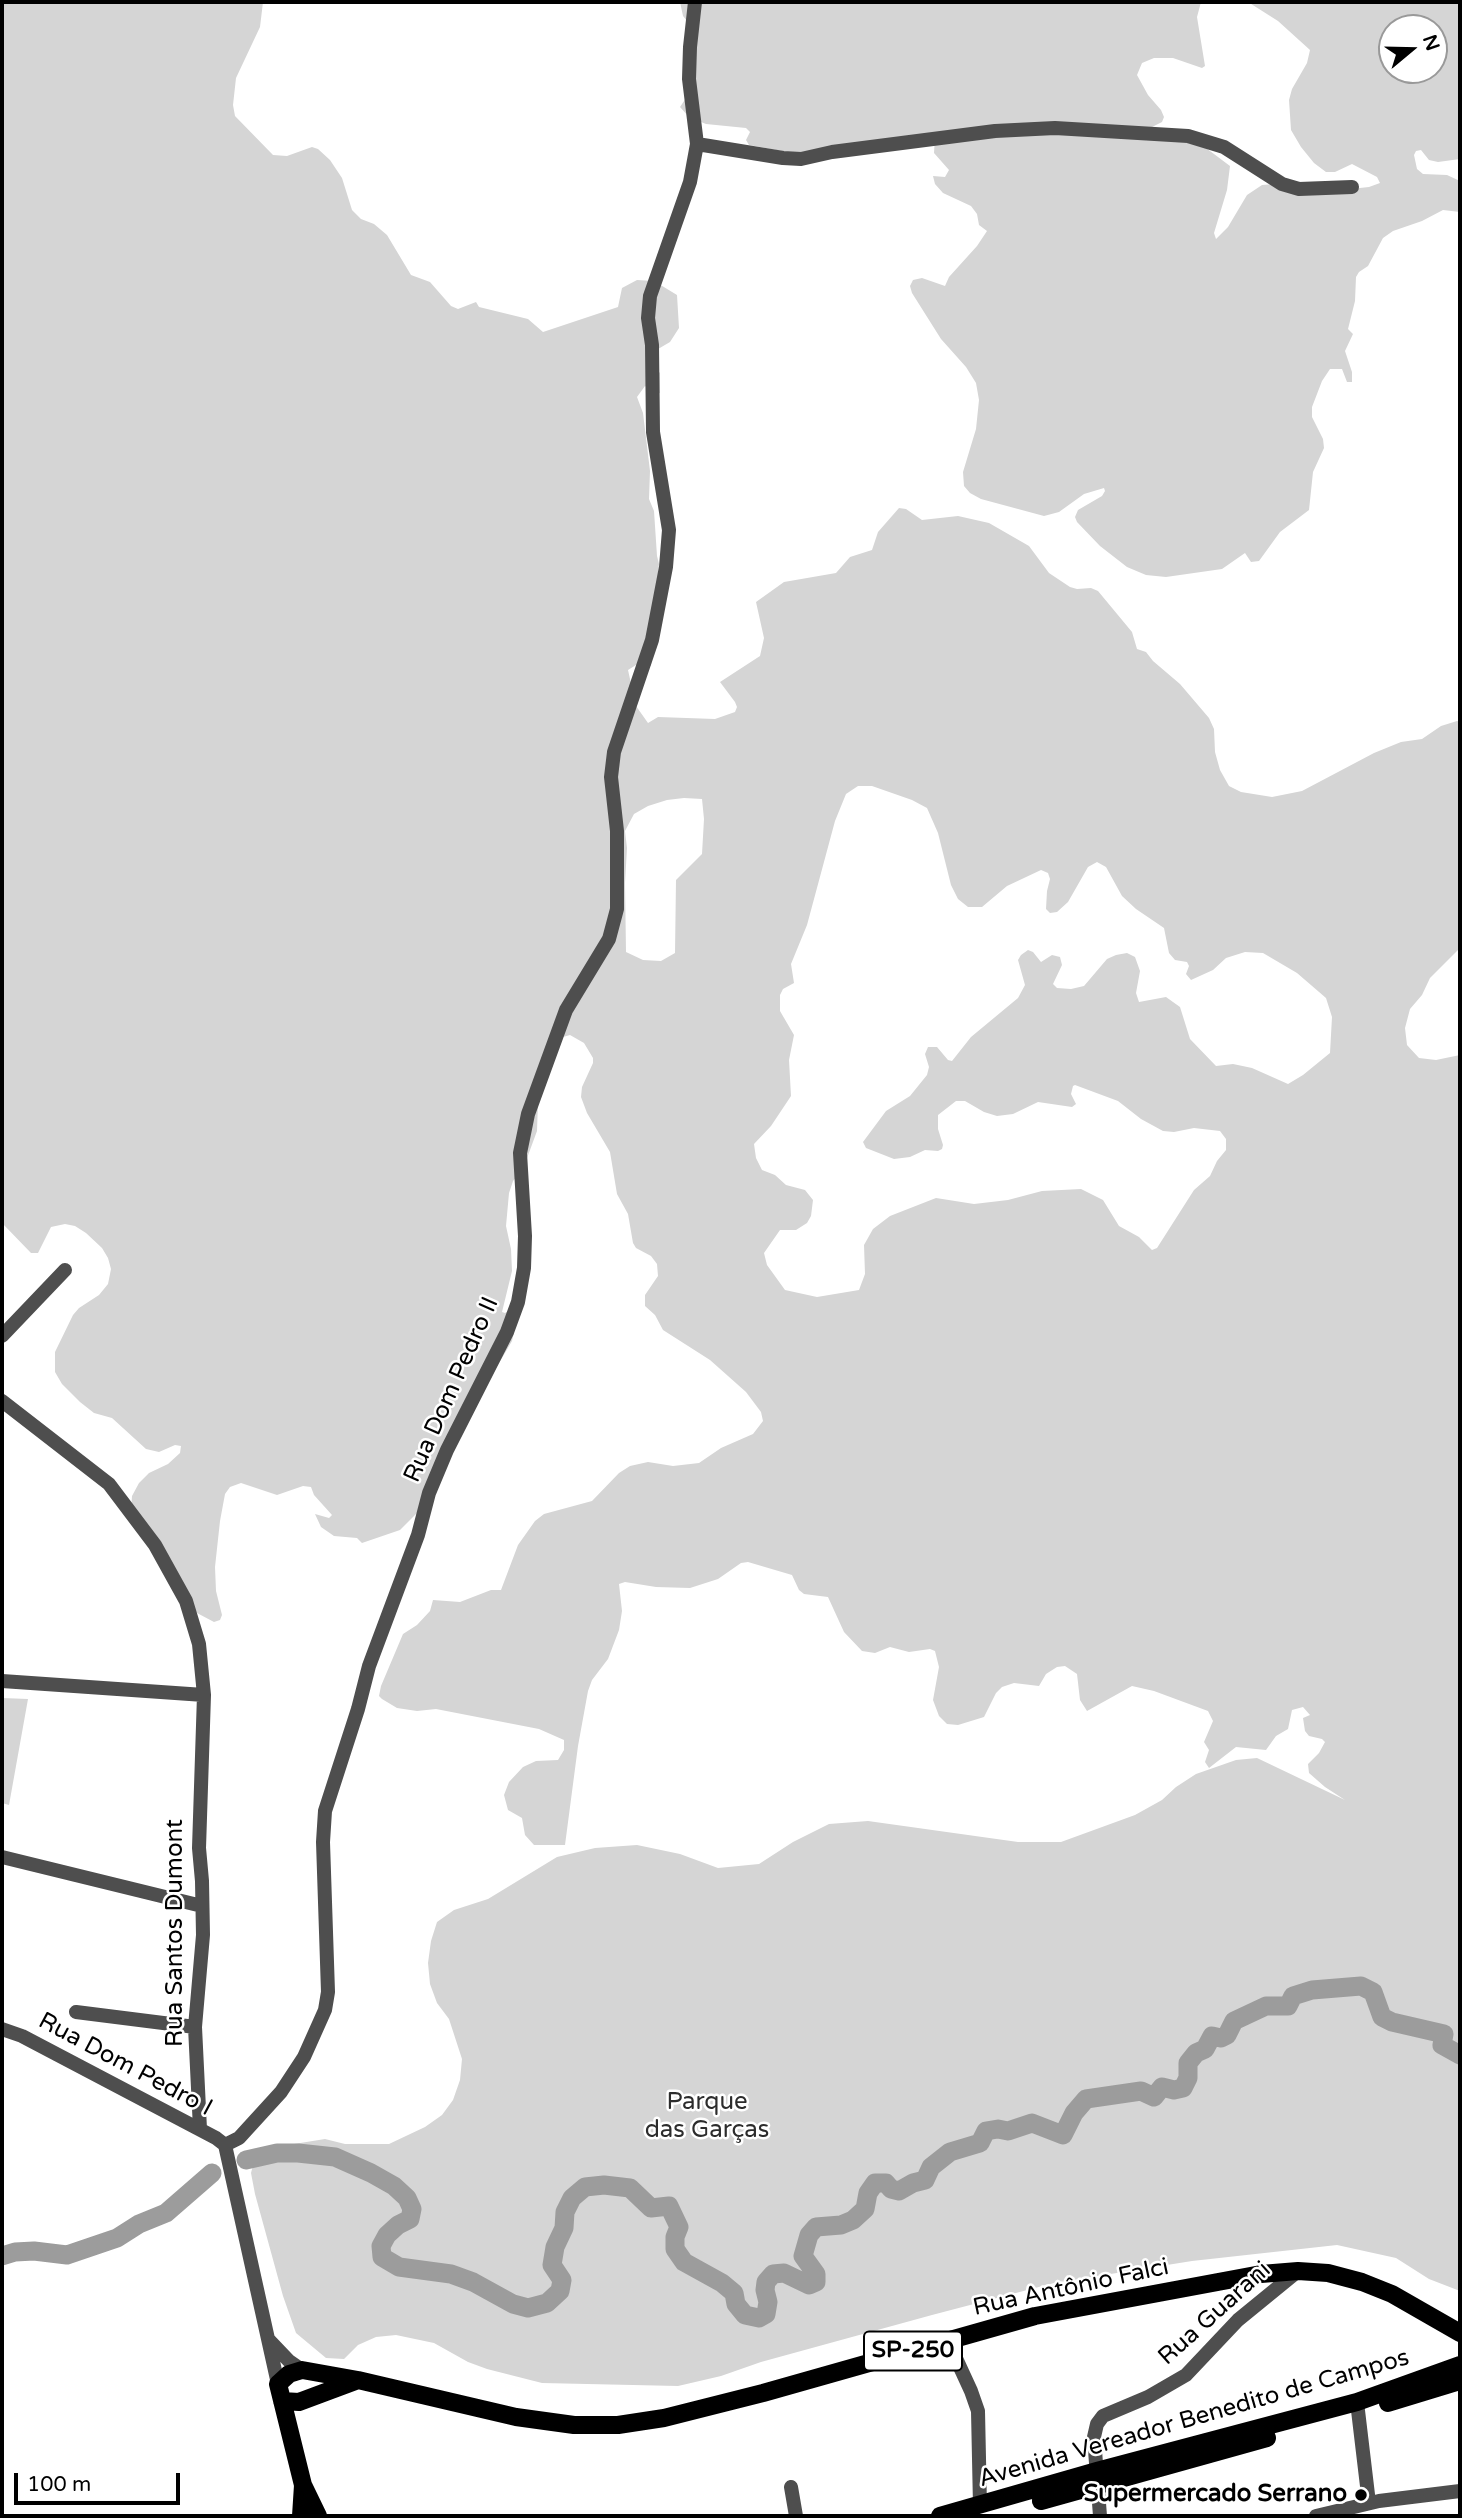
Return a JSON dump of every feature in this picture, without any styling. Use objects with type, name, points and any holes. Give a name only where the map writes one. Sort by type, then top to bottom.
[{"type":"main road","name":"Rua Antônio Falci","points":[[302,2370],[358,2380],[516,2417],[618,2426],[664,2418],[751,2396],[1035,2316],[1261,2274],[1298,2271],[1328,2273],[1362,2281],[1392,2294],[1458,2331]]},
{"type":"main road","points":[[1458,2331],[1460,2364]]},
{"type":"main road","name":"Avenida Vereador Benedito de Campos","points":[[940,2516],[983,2511],[1358,2407],[1460,2364]]},
{"type":"main road","points":[[290,2432],[307,2408],[310,2397],[309,2378],[302,2370],[289,2374],[280,2393],[303,2485],[318,2516]]},
{"type":"main road","points":[[280,2393],[299,2402],[358,2380]]},
{"type":"main road","points":[[301,2516],[303,2485]]},
{"type":"street","name":"Rua Dom Pedro II","points":[[225,2145],[239,2138],[281,2092],[304,2057],[325,2010],[328,1992],[323,1842],[325,1811],[369,1666],[418,1535],[429,1493],[447,1450],[507,1332],[518,1302],[524,1268],[525,1236],[520,1153],[528,1114],[566,1010],[609,939],[617,909],[617,831],[611,778],[614,752],[652,640],[666,567],[668,530],[653,432],[652,345],[648,318],[650,296],[690,183],[697,144],[689,79],[695,2]]},
{"type":"street","points":[[697,144],[802,159],[832,152],[995,131],[1055,128],[1188,136],[1224,147],[1282,184],[1299,189],[1352,187]]},
{"type":"street","points":[[2,1336],[65,1270]]},
{"type":"street","name":"Rua Santos Dumont","points":[[2,1401],[109,1485],[155,1545],[186,1601],[199,1644],[204,1695],[199,1783],[202,1906],[199,1996],[195,2027],[200,2129]]},
{"type":"street","points":[[2,1681],[204,1695]]},
{"type":"street","points":[[2,1857],[202,1906]]},
{"type":"street","points":[[76,2012],[195,2027]]},
{"type":"street","name":"Rua Dom Pedro I","points":[[2,2029],[22,2036],[200,2129],[225,2145]]},
{"type":"street","points":[[225,2145],[280,2393]]},
{"type":"street","name":"Rua Guarani","points":[[1100,2516],[1094,2437],[1097,2424],[1103,2416],[1148,2397],[1186,2375],[1238,2320],[1298,2271]]},
{"type":"street","points":[[266,2336],[289,2361],[302,2370]]},
{"type":"street","points":[[948,2341],[978,2411],[983,2511]]},
{"type":"street","points":[[1358,2407],[1369,2503]]},
{"type":"street","points":[[791,2487],[796,2516]]},
{"type":"street","points":[[1316,2516],[1369,2503],[1460,2491]]},
{"type":"green space","name":"Parque das Garças","points":[[2,2],[263,2],[260,27],[236,78],[233,105],[235,116],[273,155],[287,156],[312,147],[318,149],[330,160],[342,178],[352,210],[387,235],[411,275],[430,282],[451,306],[458,309],[476,302],[479,307],[528,319],[543,332],[618,307],[622,288],[637,280],[654,281],[677,295],[679,328],[670,342],[647,359],[660,373],[660,393],[656,394],[645,386],[637,397],[643,413],[650,471],[649,499],[654,511],[659,564],[651,666],[636,665],[628,670],[636,706],[648,723],[658,717],[715,719],[735,712],[735,702],[720,682],[760,656],[764,638],[756,602],[784,582],[836,573],[850,557],[872,550],[878,532],[899,508],[906,509],[922,520],[958,516],[989,523],[1029,546],[1049,573],[1070,587],[1098,591],[1132,632],[1137,649],[1146,652],[1180,684],[1209,718],[1214,729],[1215,752],[1220,770],[1229,786],[1241,792],[1272,797],[1302,791],[1374,753],[1401,742],[1422,739],[1441,726],[1460,722],[1460,948],[1430,978],[1422,995],[1410,1009],[1405,1028],[1407,1045],[1419,1058],[1436,1060],[1460,1055],[1460,2291],[1429,2279],[1396,2258],[1337,2245],[1192,2261],[1054,2283],[678,2386],[542,2383],[468,2362],[434,2343],[396,2335],[376,2337],[358,2345],[344,2359],[326,2358],[296,2333],[283,2296],[251,2173],[257,2150],[325,2139],[345,2144],[389,2144],[425,2127],[442,2115],[453,2100],[460,2080],[462,2059],[449,2019],[437,2003],[430,1984],[428,1963],[437,1922],[454,1910],[488,1899],[557,1857],[595,1848],[637,1845],[680,1854],[718,1868],[759,1864],[793,1842],[829,1824],[868,1821],[1018,1842],[1061,1842],[1135,1815],[1162,1800],[1196,1774],[1236,1760],[1257,1758],[1345,1800],[1309,1773],[1308,1764],[1325,1742],[1309,1736],[1305,1731],[1303,1718],[1310,1715],[1303,1707],[1292,1710],[1288,1729],[1276,1736],[1266,1750],[1236,1747],[1209,1768],[1205,1762],[1209,1750],[1204,1742],[1213,1721],[1208,1711],[1154,1691],[1132,1686],[1087,1711],[1080,1700],[1077,1674],[1065,1666],[1057,1667],[1046,1674],[1039,1686],[1014,1683],[1002,1687],[984,1717],[958,1725],[947,1724],[939,1716],[933,1700],[939,1667],[935,1651],[930,1649],[909,1652],[890,1647],[875,1653],[862,1651],[844,1632],[828,1597],[804,1594],[792,1575],[748,1562],[741,1563],[718,1579],[690,1588],[656,1587],[625,1582],[619,1584],[622,1611],[619,1630],[608,1659],[592,1680],[588,1691],[565,1845],[534,1845],[525,1835],[522,1818],[508,1810],[504,1795],[509,1782],[523,1767],[536,1761],[558,1760],[564,1750],[564,1740],[539,1729],[436,1709],[417,1711],[397,1708],[382,1699],[379,1696],[381,1686],[403,1634],[417,1625],[430,1611],[433,1600],[460,1602],[491,1590],[501,1590],[518,1545],[535,1521],[544,1514],[592,1501],[619,1473],[630,1466],[648,1462],[673,1466],[699,1463],[721,1448],[753,1434],[763,1421],[761,1412],[746,1392],[710,1360],[663,1330],[655,1315],[645,1306],[645,1295],[658,1276],[657,1264],[633,1243],[628,1214],[617,1194],[610,1152],[587,1113],[581,1097],[593,1058],[584,1043],[570,1035],[563,1037],[538,1102],[537,1131],[523,1169],[513,1181],[509,1193],[506,1226],[512,1271],[502,1312],[512,1309],[516,1322],[512,1341],[426,1504],[400,1530],[362,1543],[357,1538],[334,1536],[321,1527],[315,1514],[329,1518],[332,1515],[314,1495],[311,1487],[303,1486],[277,1495],[241,1483],[230,1487],[225,1494],[215,1567],[216,1591],[222,1615],[220,1620],[214,1622],[197,1613],[131,1511],[132,1496],[139,1483],[149,1473],[168,1464],[180,1453],[181,1446],[175,1445],[159,1452],[146,1449],[112,1418],[94,1413],[80,1402],[62,1384],[55,1372],[55,1352],[73,1315],[99,1295],[108,1284],[111,1269],[108,1258],[102,1248],[75,1226],[65,1224],[51,1227],[38,1253],[31,1253],[2,1223]],"holes":[[[858,786],[872,786],[927,808],[938,833],[951,885],[958,899],[968,907],[982,907],[1007,886],[1041,870],[1048,873],[1050,879],[1046,909],[1050,913],[1057,912],[1068,902],[1088,867],[1097,862],[1106,867],[1122,896],[1164,928],[1169,953],[1175,960],[1187,962],[1189,966],[1186,974],[1191,980],[1213,970],[1226,958],[1245,952],[1263,953],[1297,973],[1326,998],[1332,1017],[1330,1053],[1288,1084],[1252,1068],[1233,1064],[1216,1066],[1190,1039],[1180,1007],[1166,997],[1139,1002],[1136,993],[1140,971],[1135,957],[1127,953],[1107,959],[1084,986],[1071,989],[1057,988],[1053,984],[1062,965],[1060,957],[1052,955],[1041,962],[1028,950],[1018,960],[1025,985],[1018,998],[971,1037],[952,1061],[937,1047],[928,1047],[925,1054],[929,1067],[927,1075],[910,1096],[886,1111],[863,1142],[866,1148],[894,1159],[910,1157],[925,1150],[938,1151],[943,1145],[938,1129],[938,1115],[956,1101],[965,1101],[997,1116],[1013,1114],[1038,1102],[1072,1107],[1076,1104],[1071,1094],[1075,1085],[1118,1101],[1141,1119],[1163,1131],[1194,1128],[1220,1131],[1226,1139],[1226,1150],[1210,1176],[1194,1190],[1157,1248],[1152,1250],[1139,1237],[1119,1226],[1103,1200],[1081,1189],[1042,1191],[1008,1200],[974,1204],[936,1198],[890,1216],[873,1229],[864,1245],[865,1274],[859,1290],[817,1297],[785,1290],[767,1265],[764,1253],[780,1230],[796,1230],[807,1223],[811,1216],[813,1200],[805,1190],[786,1185],[775,1175],[762,1170],[756,1158],[754,1144],[771,1126],[791,1096],[789,1060],[794,1035],[780,1011],[780,995],[783,989],[794,983],[791,964],[807,925],[835,821],[846,794]],[[684,798],[702,799],[702,854],[676,880],[675,953],[661,961],[643,960],[626,952],[625,831],[634,814],[648,806]]]},
{"type":"green space","points":[[680,2],[1201,2],[1197,17],[1205,66],[1202,68],[1173,58],[1154,58],[1142,63],[1137,75],[1164,117],[1162,122],[1148,129],[1202,145],[1230,166],[1227,190],[1214,233],[1216,239],[1228,227],[1247,195],[1262,185],[1274,184],[1323,192],[1369,187],[1380,183],[1377,177],[1352,164],[1335,172],[1326,172],[1314,163],[1301,147],[1291,130],[1289,100],[1292,89],[1307,63],[1310,50],[1278,21],[1248,2],[1460,2],[1460,159],[1438,162],[1429,160],[1421,150],[1414,155],[1417,169],[1423,174],[1447,175],[1460,181],[1460,212],[1443,210],[1393,231],[1383,238],[1368,266],[1356,277],[1355,301],[1348,329],[1353,334],[1345,351],[1352,372],[1352,382],[1347,382],[1342,369],[1330,369],[1312,407],[1312,417],[1323,439],[1324,448],[1313,472],[1309,510],[1280,532],[1259,561],[1251,562],[1245,553],[1222,569],[1166,577],[1146,575],[1127,567],[1100,546],[1077,522],[1075,517],[1078,510],[1102,496],[1104,488],[1084,494],[1059,512],[1044,516],[981,499],[964,486],[963,472],[976,429],[979,400],[976,383],[966,367],[941,339],[910,286],[913,280],[922,278],[945,286],[949,277],[987,231],[979,225],[977,214],[971,206],[943,193],[935,184],[933,176],[945,177],[949,170],[934,153],[935,137],[793,153],[749,145],[746,140],[750,132],[746,128],[706,124],[689,117],[680,107],[688,95],[691,26],[683,16]]},
{"type":"green space","points":[[2,1698],[28,1699],[9,1805],[2,1803]]},
{"type":"waterway","points":[[246,2160],[277,2153],[298,2153],[335,2157],[371,2173],[394,2186],[407,2198],[412,2209],[410,2219],[387,2235],[381,2246],[382,2257],[399,2267],[451,2274],[473,2282],[513,2304],[528,2308],[547,2303],[560,2291],[562,2280],[552,2265],[555,2247],[564,2228],[565,2212],[572,2198],[585,2187],[604,2185],[630,2188],[651,2208],[669,2206],[679,2227],[675,2237],[675,2249],[684,2262],[722,2283],[734,2293],[736,2304],[745,2315],[759,2318],[766,2314],[766,2282],[773,2274],[784,2273],[809,2285],[816,2282],[816,2274],[803,2256],[809,2235],[816,2227],[841,2225],[853,2220],[865,2209],[868,2193],[875,2183],[886,2183],[891,2189],[899,2191],[925,2180],[931,2167],[950,2152],[980,2143],[986,2131],[1008,2131],[1032,2123],[1063,2135],[1074,2113],[1086,2099],[1141,2091],[1154,2097],[1162,2087],[1174,2090],[1183,2088],[1188,2078],[1188,2063],[1196,2053],[1205,2049],[1212,2036],[1221,2038],[1227,2035],[1234,2021],[1266,2006],[1288,2006],[1293,1996],[1312,1990],[1361,1986],[1373,1992],[1382,2017],[1392,2022],[1444,2034],[1442,2045],[1460,2055]]},
{"type":"waterway","points":[[2,2256],[34,2251],[67,2255],[117,2238],[139,2224],[166,2213],[212,2173]]},
{"type":"place","name":"Supermercado Serrano","points":[[1361,2495]]}]
